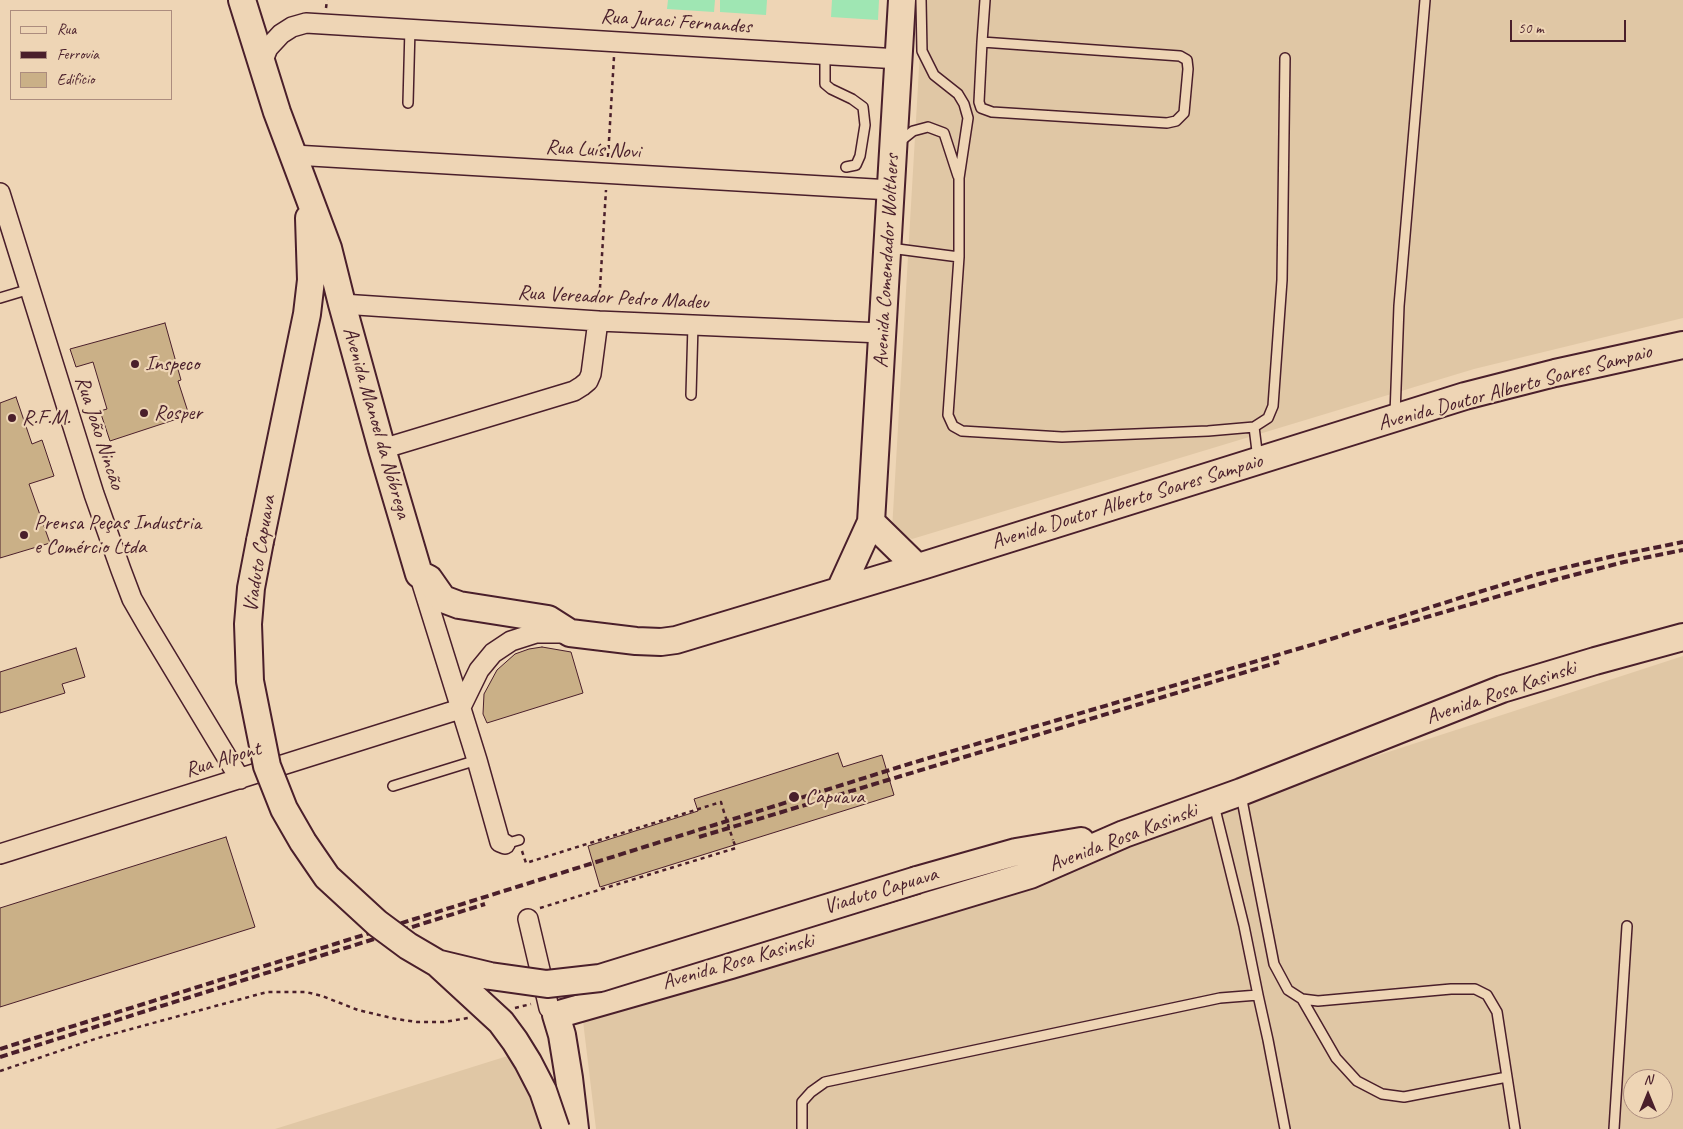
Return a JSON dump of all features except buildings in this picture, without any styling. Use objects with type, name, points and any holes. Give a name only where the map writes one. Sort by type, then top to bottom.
[{"type":"main road","name":"Avenida Manoel da Nóbrega","points":[[242,0],[261,65],[308,198],[328,248],[382,449],[419,574]]},
{"type":"main road","name":"Avenida Comendador Wolthers","points":[[840,590],[871,522],[902,0]]},
{"type":"main road","name":"Viaduto Capuava","points":[[308,198],[311,280],[306,314],[251,588],[248,624],[250,681],[267,766],[284,809],[303,842],[327,877],[377,923],[408,946],[437,963],[501,1022],[515,1042],[542,1091],[556,1129]]},
{"type":"main road","name":"Avenida Doutor Alberto Soares Sampaio","points":[[419,574],[429,579],[443,598],[459,606],[548,619],[570,633],[636,641],[661,642],[676,640],[1258,462],[1464,396],[1683,345]]},
{"type":"main road","points":[[871,522],[917,567]]},
{"type":"main road","name":"Avenida Rosa Kasinski","points":[[551,1007],[731,964],[1030,874],[1124,834],[1214,803],[1502,689],[1683,637]]},
{"type":"main road","name":"Viaduto Capuava","points":[[437,963],[490,976],[546,984],[600,978],[917,880],[1016,852],[1124,834]]},
{"type":"main road","points":[[551,1007],[562,1035],[570,1078],[575,1129]]},
{"type":"street","name":"Rua Juraci Fernandes","points":[[261,65],[268,48],[281,34],[292,27],[306,22],[899,60]]},
{"type":"street","name":"Rua Luís Novi","points":[[294,155],[891,190]]},
{"type":"street","name":"Rua João Nincão","points":[[0,193],[94,494],[132,598],[240,779]]},
{"type":"street","name":"Rua Vereador Pedro Madeu","points":[[342,304],[598,320],[882,333]]},
{"type":"street","points":[[382,449],[574,391],[588,381],[591,374],[598,320]]},
{"type":"street","name":"Avenida Manoel da Nóbrega","points":[[419,574],[477,760],[500,842],[512,842]]},
{"type":"street","name":"Avenida Doutor Alberto Soares Sampaio","points":[[460,709],[478,670],[493,654],[511,641],[536,633],[570,633]]},
{"type":"street","name":"Rua Alpont","points":[[0,854],[460,709]]},
{"type":"street","points":[[532,914],[551,1007]]},
{"type":"lane","points":[[921,0],[922,50],[934,75],[958,94],[964,104],[968,118],[958,178],[958,257],[948,416],[953,426],[962,431],[1062,437],[1208,431],[1254,427],[1268,418],[1273,406],[1282,280],[1286,58]]},
{"type":"lane","points":[[982,42],[1180,56],[1187,60],[1188,69],[1184,113],[1176,121],[1167,123],[992,112],[981,108],[979,102],[982,42],[985,0]]},
{"type":"lane","points":[[1395,418],[1399,306],[1425,0]]},
{"type":"lane","points":[[408,103],[410,28]]},
{"type":"lane","points":[[825,55],[825,84],[831,90],[852,99],[863,107],[866,125],[860,156],[856,165],[846,167]]},
{"type":"lane","points":[[893,147],[913,130],[928,127],[944,133],[958,178]]},
{"type":"lane","points":[[887,248],[958,257]]},
{"type":"lane","points":[[0,298],[30,289]]},
{"type":"lane","points":[[691,395],[692,325]]},
{"type":"lane","points":[[1254,427],[1258,462]]},
{"type":"lane","points":[[394,786],[477,760]]},
{"type":"lane","points":[[1241,792],[1274,964],[1288,990],[1302,999],[1318,1002],[1451,989],[1475,989],[1488,995],[1497,1012],[1515,1129]]},
{"type":"lane","points":[[1214,803],[1244,926],[1285,1129]]},
{"type":"lane","points":[[1614,1129],[1627,926]]},
{"type":"lane","points":[[802,1129],[802,1102],[811,1092],[825,1082],[1220,998],[1258,995]]},
{"type":"lane","points":[[1302,999],[1336,1058],[1357,1081],[1382,1094],[1404,1097],[1507,1077]]},
{"type":"path","points":[[512,842],[526,863],[721,802],[736,848],[532,914]]},
{"type":"path","points":[[0,1071],[98,1038],[267,992],[306,992],[358,1010],[417,1022],[444,1022],[470,1018]]},
{"type":"path","points":[[506,1010],[551,1007]]},
{"type":"shaded area","points":[[923,0],[1683,0],[1683,318],[1474,369],[912,539],[892,530]]},
{"type":"shaded area","points":[[1683,656],[1683,1129],[596,1129],[583,1021],[1155,838],[1330,771]]},
{"type":"shaded area","points":[[533,1048],[540,1129],[275,1129]]},
{"type":"green space","points":[[668,0],[715,0],[714,12],[667,9]]},
{"type":"green space","points":[[720,0],[767,0],[766,15],[720,12]]},
{"type":"green space","points":[[832,0],[879,0],[878,20],[831,17]]},
{"type":"railway","points":[[0,1049],[912,763],[1328,640],[1538,574],[1683,542]]},
{"type":"railway","points":[[1389,628],[1554,580],[1624,562],[1683,550]]},
{"type":"railway","points":[[699,837],[1279,662]]},
{"type":"railway","points":[[0,1057],[485,904]]},
{"type":"place","name":"Inspeco","points":[[135,364]]},
{"type":"place","name":"Rosper","points":[[144,413]]},
{"type":"place","name":"R.F.M.","points":[[12,418]]},
{"type":"place","name":"Prensa Peças Industria e Comércio Ltda","points":[[24,535]]},
{"type":"place","name":"Capuava","points":[[794,797]]}]
